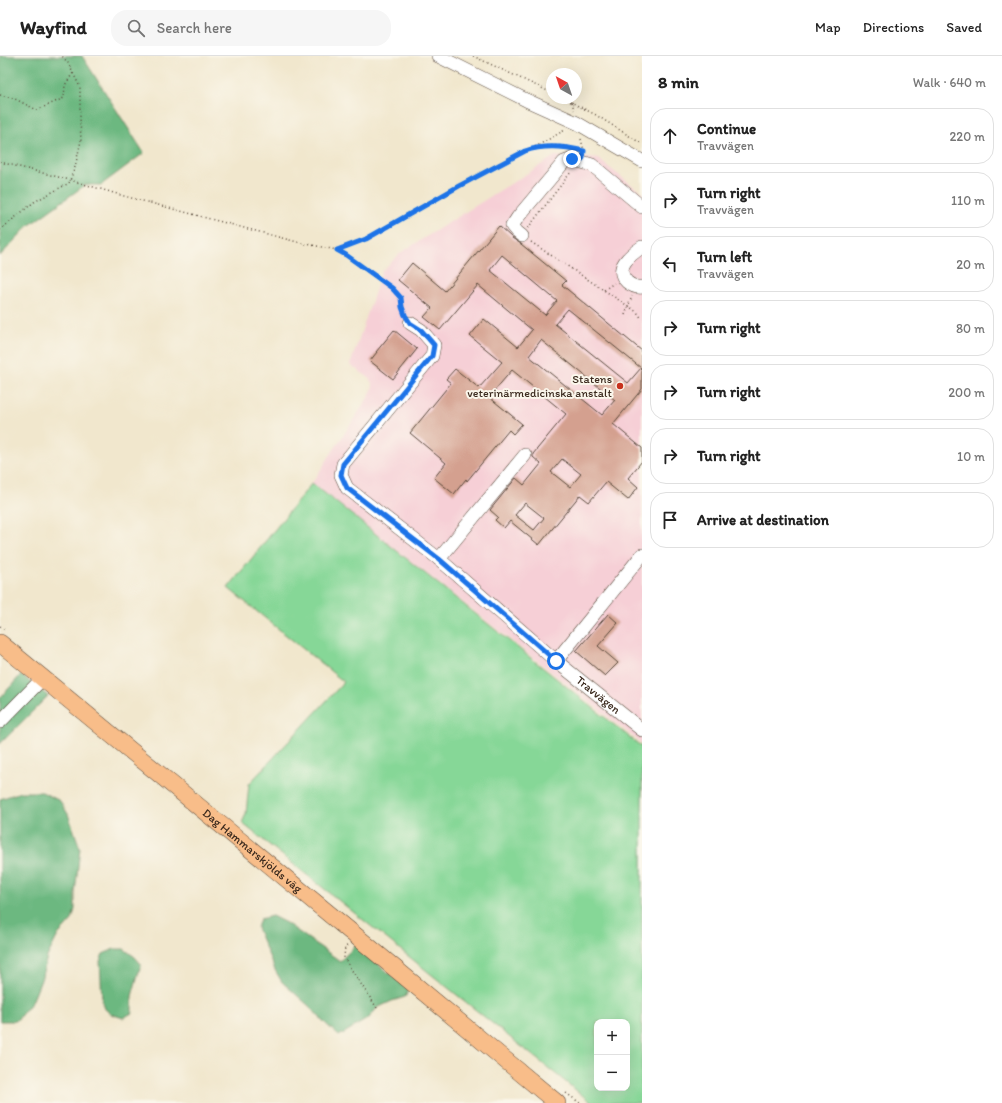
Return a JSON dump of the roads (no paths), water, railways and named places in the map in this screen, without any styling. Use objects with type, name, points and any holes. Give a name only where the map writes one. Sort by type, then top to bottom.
[{"type":"main road","name":"Dag Hammarskjölds väg","points":[[0,643],[557,1103]]},
{"type":"main road","name":"Dag Hammarskjölds väg","points":[[504,1059],[570,1103]]},
{"type":"street","points":[[438,56],[526,100],[577,123],[642,161]]},
{"type":"street","points":[[522,236],[512,226],[518,217],[564,162],[579,155],[642,207]]},
{"type":"street","points":[[638,287],[628,284],[623,277],[622,269],[626,260],[642,247]]},
{"type":"street","name":"Travvägen","points":[[410,323],[421,330],[434,345],[432,356],[343,464],[341,475],[347,488],[439,559],[556,661],[642,730]]},
{"type":"street","points":[[439,559],[525,455]]},
{"type":"street","points":[[556,661],[642,555]]},
{"type":"street","points":[[0,722],[43,678]]},
{"type":"place","name":"Statens veterinärmedicinska anstalt","points":[[620,386]]}]
